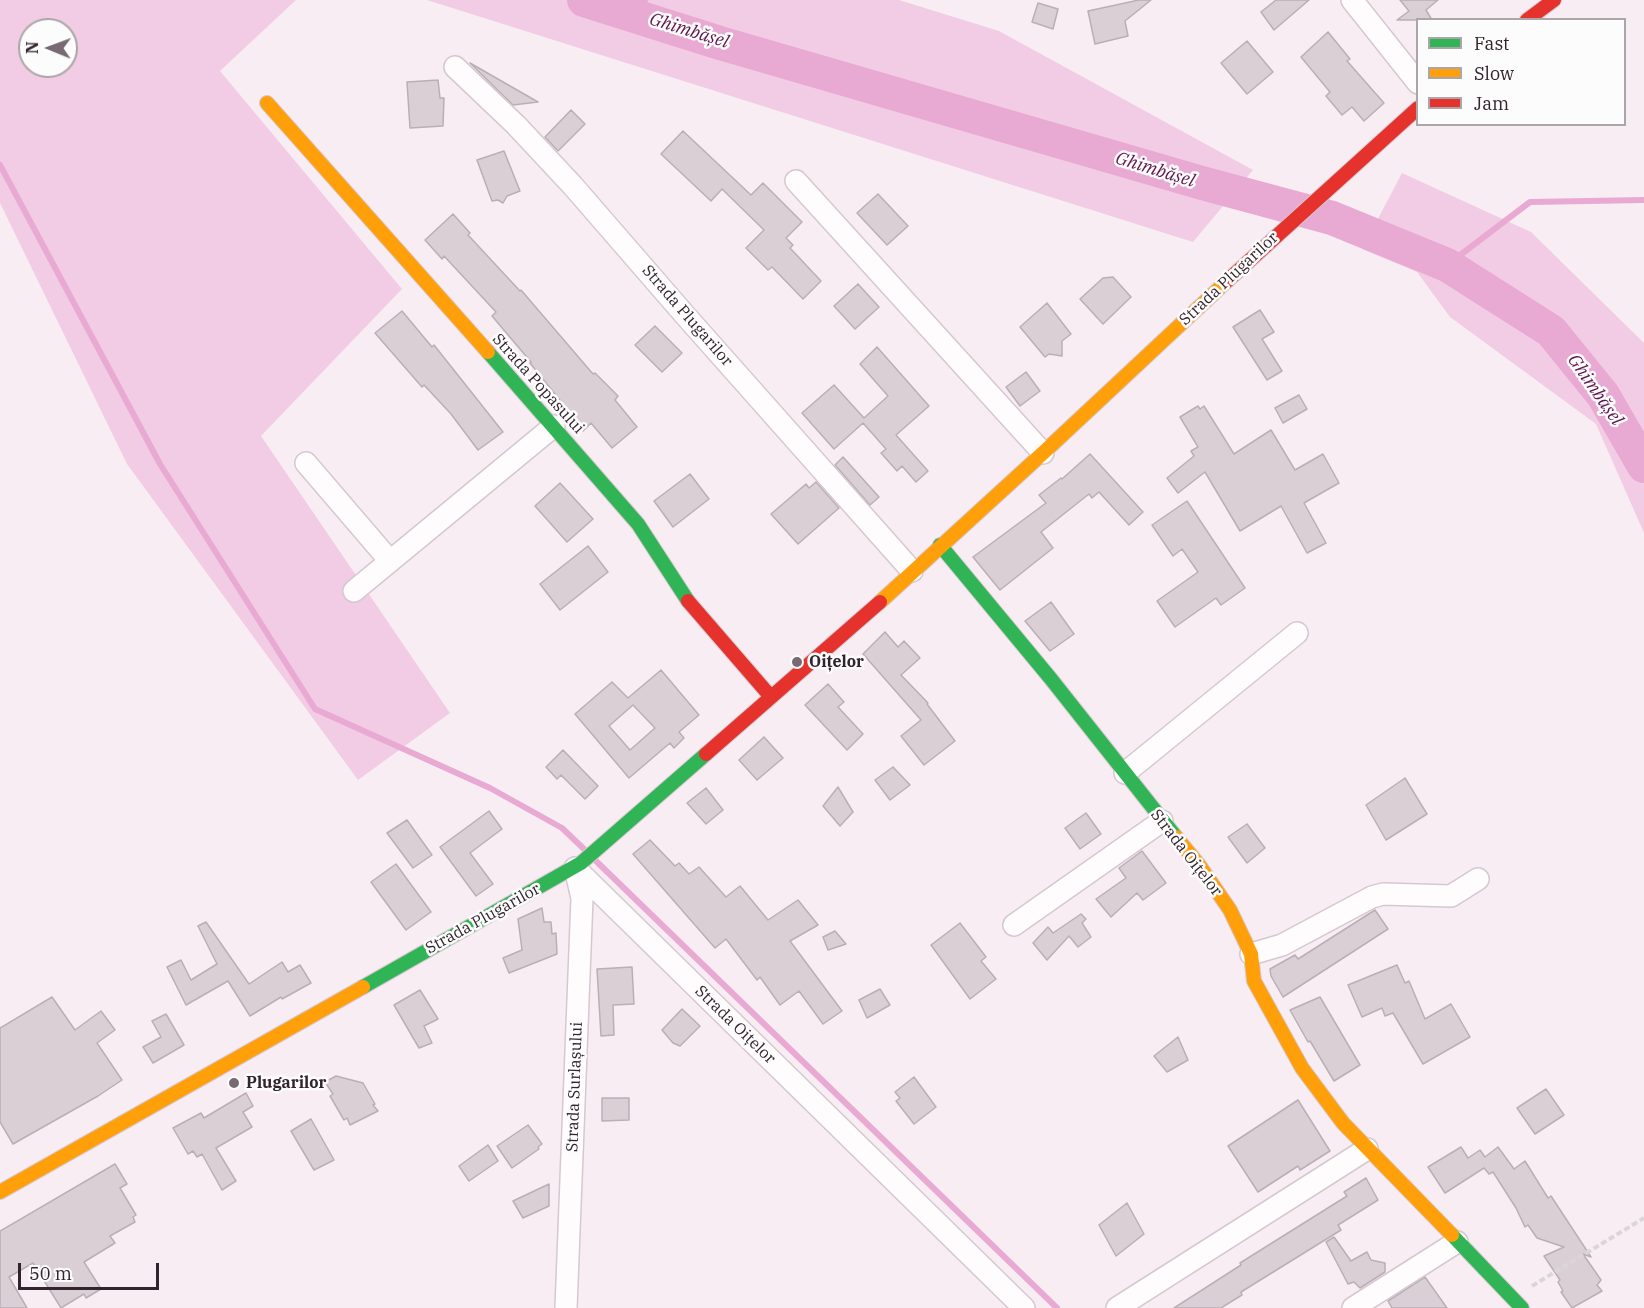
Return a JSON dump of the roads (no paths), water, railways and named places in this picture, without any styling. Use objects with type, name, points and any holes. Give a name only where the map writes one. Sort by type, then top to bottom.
[{"type":"street","points":[[1352,0],[1416,80]]},
{"type":"street","points":[[1530,18],[1554,0]]},
{"type":"street","name":"Strada Plugarilor","points":[[455,67],[516,125],[573,186],[912,571]]},
{"type":"street","name":"Strada Popasului","points":[[267,103],[638,524],[687,600],[771,697]]},
{"type":"street","name":"Strada Plugarilor","points":[[0,1192],[578,866],[869,612],[1043,453],[1281,229],[1416,110]]},
{"type":"street","points":[[796,181],[1043,453]]},
{"type":"street","points":[[354,591],[554,426]]},
{"type":"street","points":[[306,463],[390,561]]},
{"type":"street","name":"Strada Oițelor","points":[[940,545],[1051,679],[1199,865],[1230,910],[1251,954],[1254,981],[1302,1068],[1343,1123],[1522,1308]]},
{"type":"street","points":[[1125,773],[1297,633]]},
{"type":"street","points":[[1014,925],[1162,821]]},
{"type":"street","name":"Strada Oițelor","points":[[578,866],[1024,1308]]},
{"type":"street","name":"Strada Surlașului","points":[[566,1308],[582,898],[578,866]]},
{"type":"street","points":[[1251,954],[1282,945],[1372,897],[1383,894],[1451,896],[1478,879]]},
{"type":"street","points":[[1117,1308],[1367,1149]]},
{"type":"street","points":[[1353,1308],[1457,1242]]},
{"type":"waterway","name":"Ghimbășel","points":[[584,0],[720,43],[1202,183],[1332,218],[1447,265],[1551,331],[1603,395],[1644,466]]},
{"type":"waterway","points":[[620,11],[645,0]]},
{"type":"waterway","points":[[0,165],[160,464],[315,709],[490,788],[562,828],[585,850]]},
{"type":"waterway","points":[[1447,265],[1530,202],[1644,200]]},
{"type":"waterway","points":[[596,861],[1057,1308]]},
{"type":"place","name":"Oițelor","points":[[797,662]]},
{"type":"place","name":"Plugarilor","points":[[234,1083]]}]
